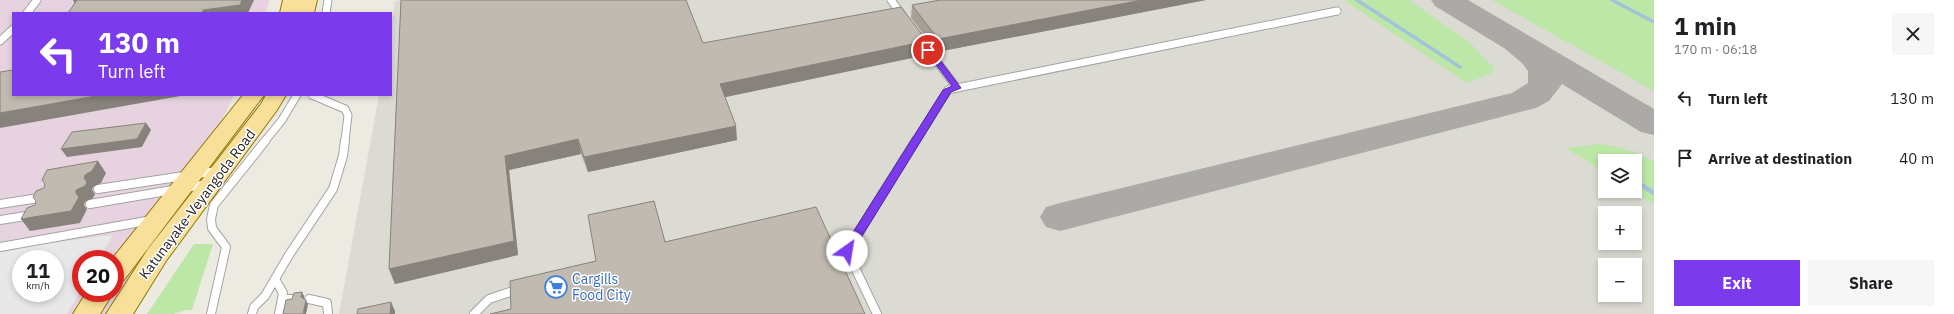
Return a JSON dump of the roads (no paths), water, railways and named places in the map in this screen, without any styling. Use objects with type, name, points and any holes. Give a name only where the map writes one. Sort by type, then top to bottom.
[{"type":"main road","points":[[289,12],[292,0]]},
{"type":"main road","points":[[306,12],[308,0]]},
{"type":"main road","name":"Katunayake-Veyangoda Road","points":[[124,261],[253,96]]},
{"type":"main road","name":"Katunayake-Veyangoda Road","points":[[119,314],[157,255],[218,177],[270,106],[275,96]]},
{"type":"main road","points":[[86,314],[94,302]]},
{"type":"lane","points":[[28,12],[37,0]]},
{"type":"lane","points":[[326,12],[328,0]]},
{"type":"lane","points":[[891,0],[957,88]]},
{"type":"lane","points":[[877,314],[847,251],[948,90],[1337,11]]},
{"type":"lane","points":[[0,41],[12,30]]},
{"type":"lane","points":[[211,314],[226,247],[210,226],[210,216],[214,205],[282,120],[295,96]]},
{"type":"lane","points":[[252,314],[254,307],[265,296],[288,255],[324,205],[333,189],[342,156],[348,115],[345,109],[314,96]]},
{"type":"lane","points":[[90,204],[187,182],[218,177]]},
{"type":"lane","points":[[98,189],[187,182],[218,177]]},
{"type":"lane","points":[[0,204],[48,197]]},
{"type":"lane","points":[[0,220],[39,214]]},
{"type":"lane","points":[[0,247],[157,219]]},
{"type":"lane","points":[[275,278],[287,299],[278,314]]},
{"type":"lane","points":[[474,314],[489,298],[530,286]]},
{"type":"lane","points":[[309,300],[327,303],[328,314]]},
{"type":"waterway","points":[[1357,0],[1460,67]]},
{"type":"waterway","points":[[1612,0],[1654,22]]},
{"type":"waterway","points":[[1642,185],[1654,193]]},
{"type":"place","name":"Cargills Food City","points":[[556,287]]}]
